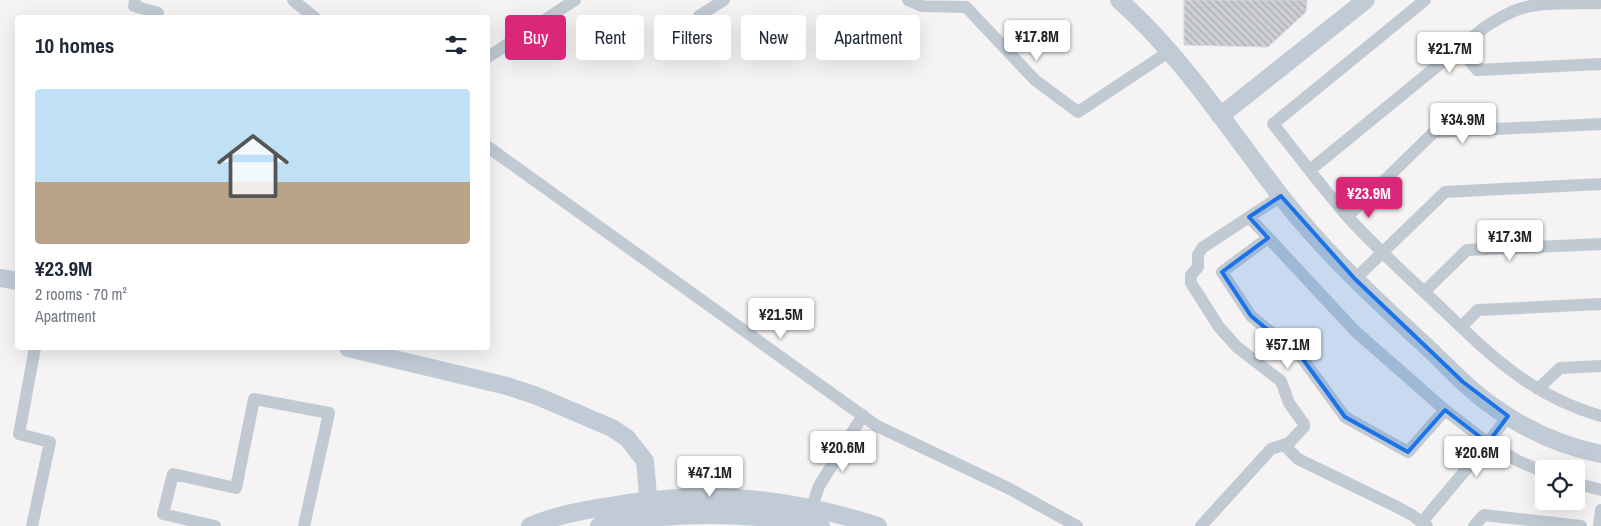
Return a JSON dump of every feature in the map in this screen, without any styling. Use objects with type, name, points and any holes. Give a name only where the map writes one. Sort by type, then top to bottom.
[{"type":"street","points":[[135,0],[134,6],[158,13]]},
{"type":"street","points":[[293,0],[311,15]]},
{"type":"street","points":[[490,56],[575,0]]},
{"type":"street","points":[[701,15],[724,0]]},
{"type":"street","points":[[908,0],[922,6],[966,7],[1035,80],[1078,112],[1170,51]]},
{"type":"street","points":[[1118,0],[1141,20],[1170,51],[1317,240],[1463,382],[1491,405],[1530,430],[1558,443],[1601,454]]},
{"type":"street","points":[[1220,116],[1366,0]]},
{"type":"street","points":[[1425,0],[1273,124],[1348,216],[1383,253],[1498,361],[1515,375],[1557,400],[1601,416]]},
{"type":"street","points":[[1310,170],[1502,16],[1520,8],[1536,5],[1601,3]]},
{"type":"street","points":[[1460,48],[1477,70],[1601,64]]},
{"type":"street","points":[[1348,216],[1434,132],[1601,124]]},
{"type":"street","points":[[490,149],[877,426],[1008,488],[1077,526]]},
{"type":"street","points":[[1355,279],[1445,192],[1601,184]]},
{"type":"street","points":[[1201,526],[1271,449],[1289,443],[1304,427],[1304,424],[1289,403],[1281,381],[1237,347],[1220,327],[1190,279],[1198,267],[1198,255],[1202,248],[1281,196]]},
{"type":"street","points":[[1248,217],[1355,330],[1445,410],[1488,443],[1518,461],[1535,468]]},
{"type":"street","points":[[1268,238],[1222,272],[1251,316],[1302,358],[1345,417],[1408,452],[1445,410]]},
{"type":"street","points":[[1424,292],[1467,250],[1601,244]]},
{"type":"street","points":[[0,278],[15,280]]},
{"type":"street","points":[[1460,327],[1478,310],[1601,304]]},
{"type":"street","points":[[32,526],[50,442],[19,434],[35,350]]},
{"type":"street","points":[[356,350],[506,386],[537,396],[612,428],[627,438],[645,461],[650,522]]},
{"type":"street","points":[[1538,389],[1560,368],[1601,366]]},
{"type":"street","points":[[215,526],[163,514],[173,474],[236,488],[254,399],[329,413],[304,526]]},
{"type":"street","points":[[813,519],[819,486],[863,415]]},
{"type":"street","points":[[1289,443],[1288,449],[1298,459],[1397,507],[1425,524],[1508,416]]},
{"type":"street","points":[[1585,486],[1601,490]]},
{"type":"street","points":[[530,526],[580,511],[679,497],[753,498],[813,519]]},
{"type":"street","points":[[1599,526],[1601,510]]},
{"type":"street","points":[[599,526],[650,522],[688,515],[750,515],[813,519],[842,514],[878,526]]},
{"type":"street","points":[[1474,526],[1484,515],[1581,526]]},
{"type":"highlighted area","points":[[1281,196],[1355,279],[1463,382],[1508,416],[1488,443],[1445,410],[1408,452],[1345,417],[1302,358],[1251,316],[1222,272],[1268,238],[1249,217]]},
{"type":"building","points":[[1184,0],[1307,0],[1306,12],[1268,47],[1184,45]]}]
